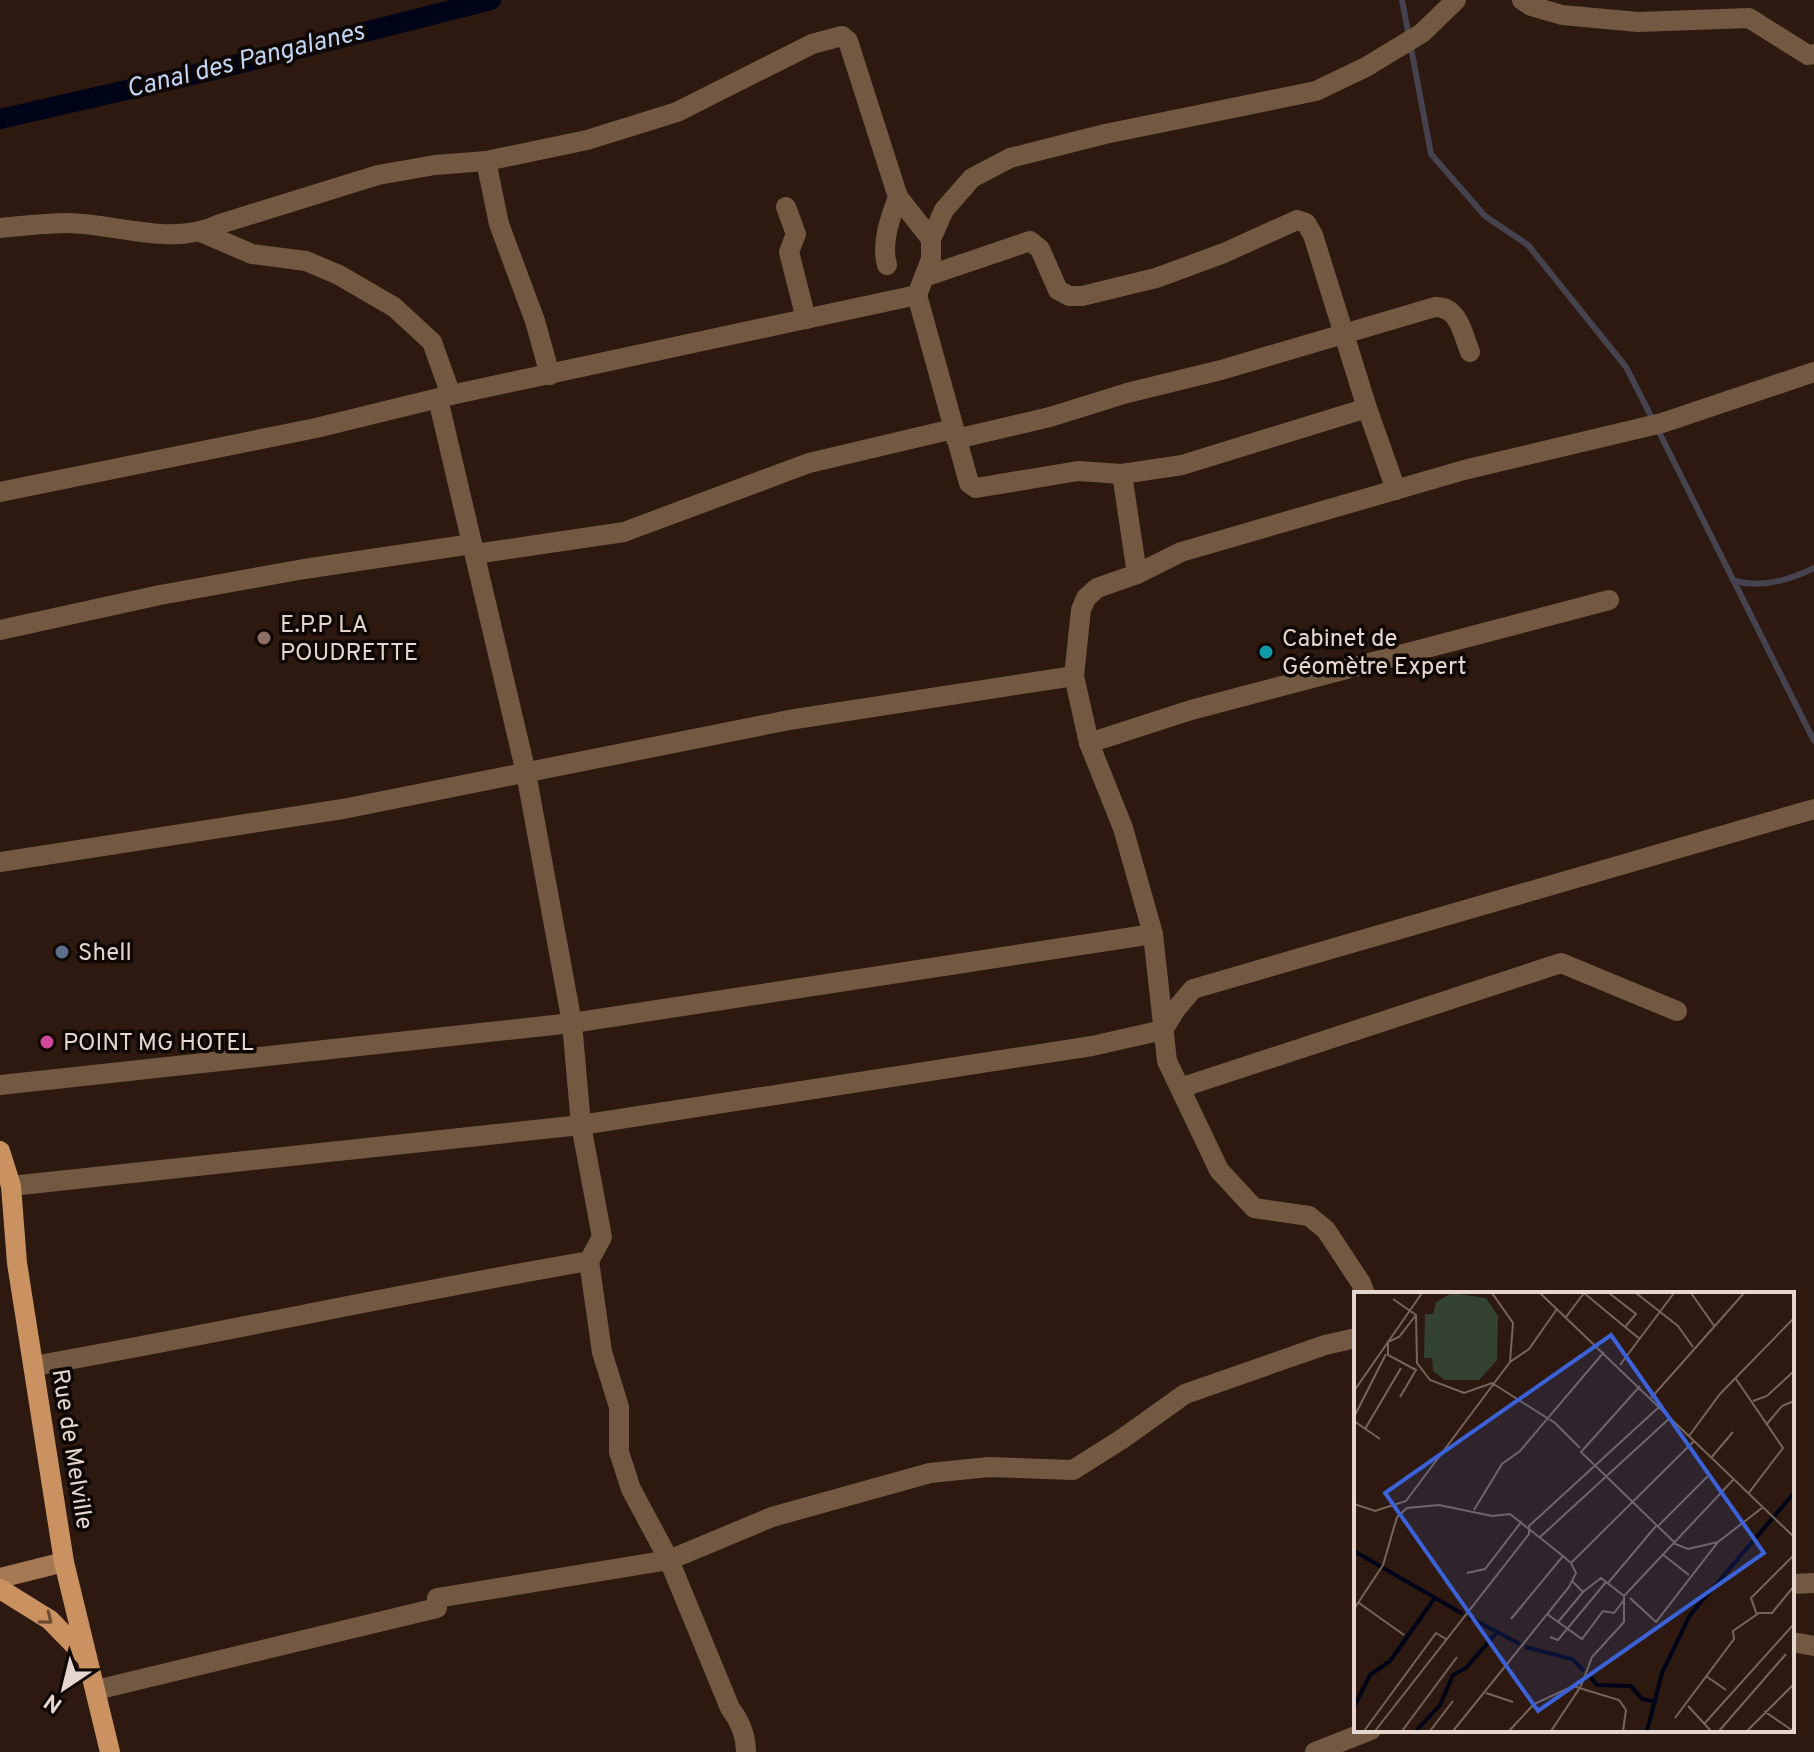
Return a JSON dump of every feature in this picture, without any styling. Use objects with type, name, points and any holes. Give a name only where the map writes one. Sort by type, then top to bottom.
[{"type":"main road","name":"Rue de Melville","points":[[0,1151],[11,1186],[8,1264],[34,1366],[64,1562],[110,1752]]},
{"type":"main road","points":[[0,1578],[64,1562]]},
{"type":"main road","points":[[0,1589],[50,1620],[88,1658]]},
{"type":"street","points":[[1367,408],[1182,465],[1122,474],[1078,471],[976,488],[969,483],[954,434],[921,286],[931,259],[931,239],[944,210],[972,178],[1010,158],[1136,127],[1316,91],[1366,67],[1422,33],[1456,0]]},
{"type":"street","points":[[1522,0],[1531,6],[1562,15],[1638,22],[1749,18],[1808,55],[1814,54]]},
{"type":"street","points":[[203,233],[220,224],[378,175],[435,165],[486,161],[587,140],[677,112],[812,44],[842,36],[848,41],[898,197],[931,239]]},
{"type":"street","points":[[486,161],[499,224],[535,321],[550,375]]},
{"type":"street","points":[[887,265],[885,256],[889,221],[898,197]]},
{"type":"street","points":[[786,207],[796,234],[789,252],[806,319]]},
{"type":"street","points":[[0,492],[316,428],[444,397],[806,319],[921,286],[1030,241],[1040,249],[1058,290],[1069,296],[1082,296],[1156,278],[1224,253],[1297,220],[1306,223],[1313,235],[1396,490]]},
{"type":"street","points":[[0,228],[69,223],[169,233],[203,233],[252,254],[306,261],[339,275],[394,307],[432,342],[474,549],[526,773],[572,1023],[581,1125],[602,1237],[589,1261],[602,1352],[619,1407],[619,1452],[631,1489],[669,1560],[730,1708],[737,1717],[746,1741],[746,1752]]},
{"type":"street","points":[[0,630],[160,595],[304,569],[624,532],[809,463],[1050,417],[1443,307],[1456,315],[1470,352]]},
{"type":"street","points":[[1364,1292],[1326,1230],[1309,1216],[1254,1208],[1219,1170],[1167,1061],[1153,934],[1123,828],[1089,743],[1074,676],[1081,610],[1086,598],[1097,588],[1137,574],[1181,552],[1464,470],[1662,423],[1814,372]]},
{"type":"street","points":[[1122,474],[1137,574]]},
{"type":"street","points":[[1089,743],[1191,710],[1609,600]]},
{"type":"street","points":[[0,862],[343,809],[789,720],[1074,676]]},
{"type":"street","points":[[11,1186],[581,1125],[1077,1048],[1163,1030],[1193,989],[1814,809]]},
{"type":"street","points":[[0,1085],[572,1023],[1153,934]]},
{"type":"street","points":[[1180,1088],[1561,963],[1677,1011]]},
{"type":"street","points":[[34,1366],[589,1261]]},
{"type":"street","points":[[96,1690],[437,1608],[437,1598],[669,1560],[772,1517],[930,1473],[989,1467],[1073,1470],[1185,1394],[1325,1345],[1354,1338]]},
{"type":"street","points":[[1794,1584],[1814,1583]]},
{"type":"street","points":[[1794,1642],[1814,1646]]},
{"type":"street","points":[[1315,1752],[1366,1732]]},
{"type":"waterway","name":"Canal des Pangalanes","points":[[0,119],[214,70],[491,0]]},
{"type":"waterway","points":[[1402,0],[1431,154],[1485,216],[1528,245],[1626,367],[1653,420]]},
{"type":"waterway","points":[[1658,430],[1814,741]]},
{"type":"waterway","points":[[1735,581],[1755,584],[1775,582],[1814,568]]},
{"type":"place","name":"E.P.P LA POUDRETTE","points":[[264,638]]},
{"type":"place","name":"Cabinet de Géomètre Expert","points":[[1266,652]]},
{"type":"place","name":"Shell","points":[[62,952]]},
{"type":"place","name":"POINT MG HOTEL","points":[[47,1042]]}]
